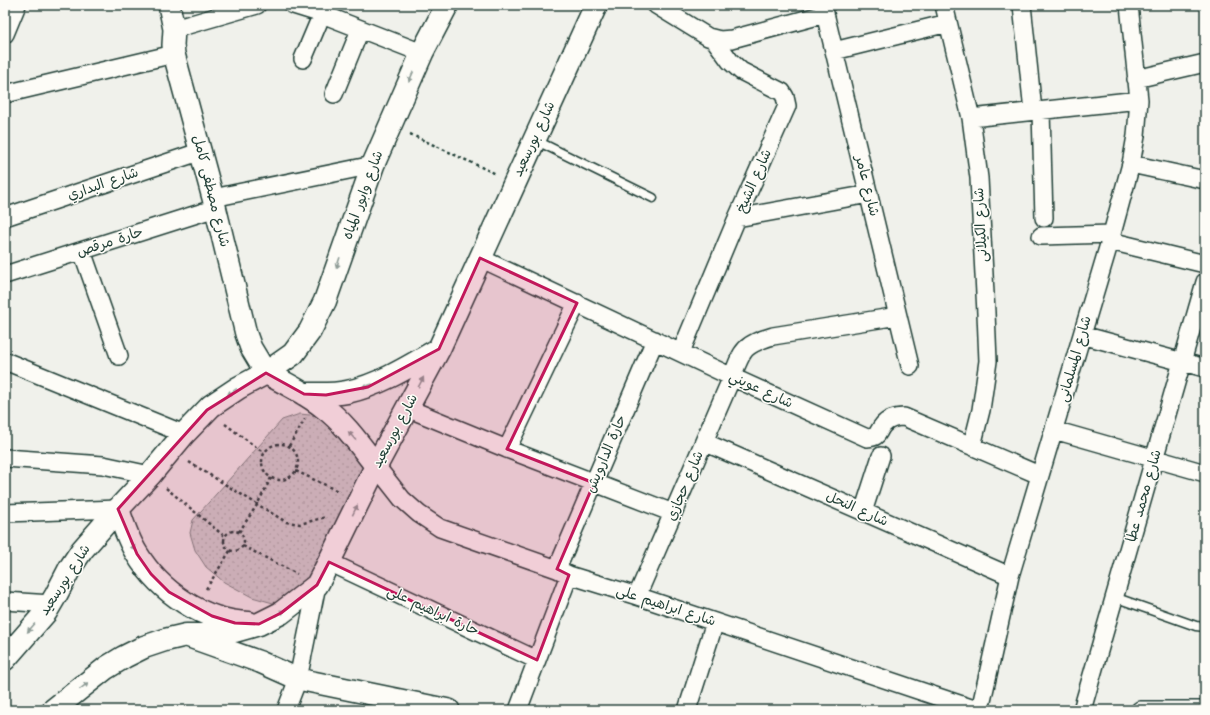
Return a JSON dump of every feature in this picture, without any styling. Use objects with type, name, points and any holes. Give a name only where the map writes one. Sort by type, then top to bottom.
[{"type":"main road","name":"شارع وابور المياه","points":[[266,373],[292,354],[310,331],[325,301],[373,165],[422,53],[447,5]]},
{"type":"main road","name":"شارع بورسعيد","points":[[53,710],[106,668],[124,657],[165,640],[186,635],[211,635],[235,632],[259,624],[281,613],[316,584],[330,562],[376,466],[439,349],[596,5]]},
{"type":"main road","points":[[310,398],[368,387],[407,368],[439,349]]},
{"type":"main road","name":"شارع بورسعيد","points":[[5,659],[46,612],[70,568],[82,550],[150,475],[184,434],[211,406],[238,388],[266,373]]},
{"type":"main road","points":[[266,373],[323,406],[341,423],[376,466]]},
{"type":"main road","points":[[118,509],[126,532],[137,554],[151,574],[169,592],[195,608],[212,616],[235,623],[259,624]]},
{"type":"street","points":[[5,34],[17,5]]},
{"type":"street","name":"شارع مصطفى كامل","points":[[169,5],[174,29],[174,54],[202,151],[246,334],[251,348],[266,373]]},
{"type":"street","points":[[174,29],[257,5]]},
{"type":"street","points":[[293,5],[322,14],[422,53]]},
{"type":"street","points":[[656,5],[708,37],[720,40],[732,39],[824,9]]},
{"type":"street","name":"شارع الكيلانى","points":[[944,5],[971,118],[979,178],[988,361],[981,410],[972,446]]},
{"type":"street","points":[[1022,5],[1037,111],[1044,218]]},
{"type":"street","name":"شارع المسلمانى","points":[[980,710],[1010,576],[1111,238],[1131,164],[1136,136],[1139,100],[1129,5]]},
{"type":"street","name":"شارع عامر","points":[[824,9],[910,366]]},
{"type":"street","points":[[303,60],[322,14]]},
{"type":"street","points":[[834,51],[948,23]]},
{"type":"street","points":[[334,94],[360,30]]},
{"type":"street","name":"شارع الشيخ","points":[[681,352],[737,218],[787,106],[785,96],[782,92],[741,71],[730,61],[714,39]]},
{"type":"street","points":[[5,94],[174,54]]},
{"type":"street","points":[[1136,79],[1205,63]]},
{"type":"street","points":[[971,118],[1139,100]]},
{"type":"street","name":"شارع البداري","points":[[5,217],[202,151]]},
{"type":"street","points":[[1131,164],[1205,180]]},
{"type":"street","name":"حارة مرقص","points":[[5,275],[82,251],[215,203],[373,165]]},
{"type":"street","points":[[737,218],[869,194]]},
{"type":"street","points":[[1041,236],[1111,238],[1205,264]]},
{"type":"street","points":[[82,251],[119,356]]},
{"type":"street","name":"شارع عويني","points":[[480,258],[867,438],[871,438],[879,434],[883,425],[892,419],[904,417],[1040,475]]},
{"type":"street","name":"شارع محمد عطا","points":[[1082,710],[1205,282]]},
{"type":"street","points":[[507,449],[577,303]]},
{"type":"street","name":"شارع حجازي","points":[[637,596],[704,442],[740,354],[747,347],[758,341],[773,336],[898,316]]},
{"type":"street","points":[[1082,335],[1205,368]]},
{"type":"street","name":"حارة الدارويش","points":[[518,710],[537,660],[563,572],[594,483],[655,340]]},
{"type":"street","points":[[5,361],[184,434]]},
{"type":"street","points":[[407,408],[507,449],[673,513]]},
{"type":"street","points":[[1054,430],[1205,473]]},
{"type":"street","name":"شارع النحل","points":[[704,442],[1010,576]]},
{"type":"street","points":[[863,512],[881,456]]},
{"type":"street","points":[[5,458],[107,466],[150,475]]},
{"type":"street","name":"شارع ابراهيم على","points":[[376,466],[402,499],[419,514],[440,528],[563,572],[977,710]]},
{"type":"street","points":[[5,513],[118,509]]},
{"type":"street","name":"حارة ابراهيم على","points":[[330,562],[537,660]]},
{"type":"street","points":[[286,710],[298,679],[316,584]]},
{"type":"street","points":[[5,601],[51,604]]},
{"type":"street","points":[[687,710],[715,622]]},
{"type":"street","points":[[186,635],[260,662],[298,679],[449,710]]},
{"type":"street","points":[[1140,710],[1205,710]]},
{"type":"lane","points":[[534,140],[653,198]]},
{"type":"lane","points":[[1114,597],[1196,626],[1205,627]]},
{"type":"path","points":[[390,125],[515,182]]},
{"type":"path","points":[[289,446],[310,398]]},
{"type":"path","points":[[207,410],[264,453]]},
{"type":"path","points":[[275,444],[289,446],[297,457],[298,464],[296,471],[285,479],[278,480],[271,478],[263,467],[262,460],[264,453],[275,444]]},
{"type":"path","points":[[170,451],[286,522],[300,524],[357,505]]},
{"type":"path","points":[[296,471],[357,505]]},
{"type":"path","points":[[150,475],[224,536]]},
{"type":"path","points":[[239,532],[257,504],[271,478]]},
{"type":"path","points":[[235,530],[239,532],[243,536],[243,546],[240,550],[230,551],[224,544],[224,536],[230,531],[235,530]]},
{"type":"path","points":[[243,546],[316,584]]},
{"type":"path","points":[[195,608],[230,551]]},
{"type":"highlighted area","points":[[480,258],[577,303],[507,449],[594,483],[557,569],[569,575],[537,660],[329,562],[317,585],[281,613],[259,624],[235,623],[212,616],[169,592],[151,574],[137,554],[118,509],[207,410],[266,373],[304,394],[326,395],[368,387],[439,349]]},
{"type":"shaded area","points":[[300,414],[319,416],[367,464],[319,573],[291,599],[273,603],[252,597],[224,582],[206,567],[195,550],[190,533],[193,520],[282,420]]}]
